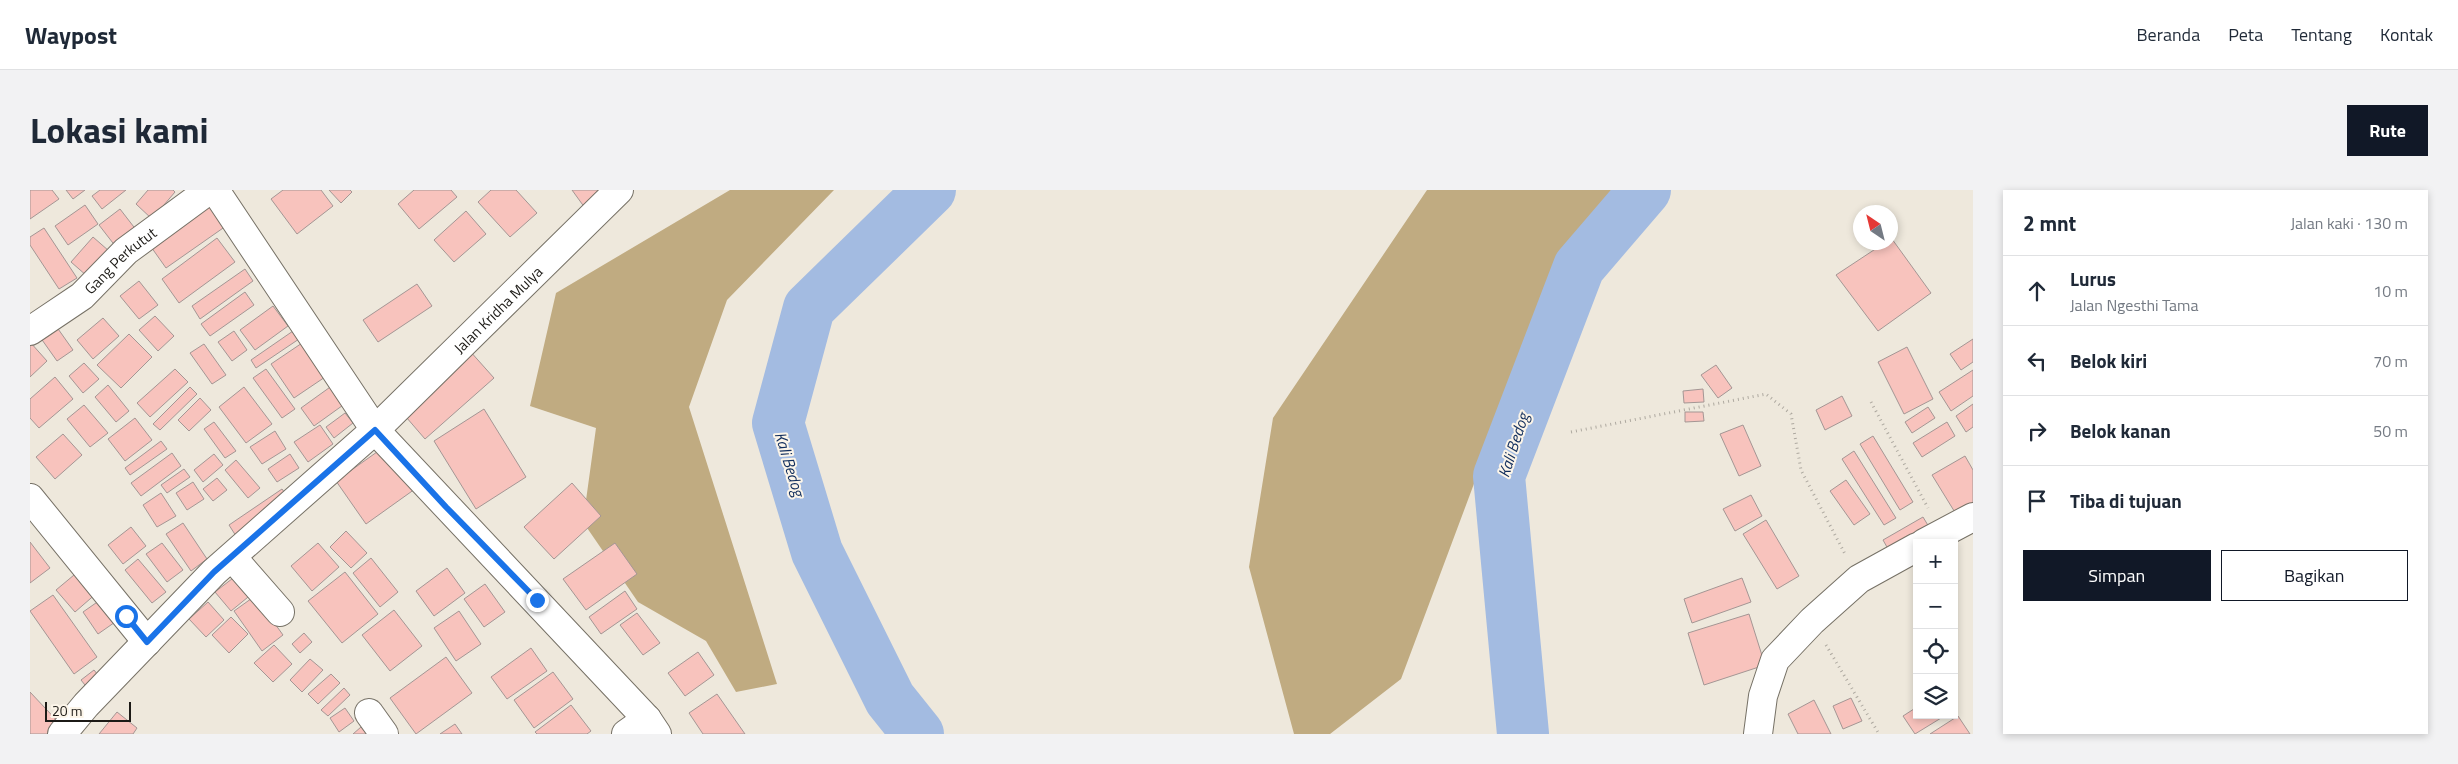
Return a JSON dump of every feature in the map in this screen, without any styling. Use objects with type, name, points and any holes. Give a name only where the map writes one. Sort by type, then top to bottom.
[{"type":"street","name":"Gang Perkutut","points":[[30,331],[82,296],[126,251],[209,190]]},
{"type":"street","points":[[215,190],[375,430],[644,729]]},
{"type":"street","name":"Jalan Kridha Mulya","points":[[62,734],[86,705],[232,557],[375,430],[619,190]]},
{"type":"street","points":[[30,498],[38,525],[147,642]]},
{"type":"street","points":[[1933,538],[1973,517]]},
{"type":"street","points":[[1758,734],[1763,696],[1775,660],[1812,621],[1859,579],[1913,549]]},
{"type":"street","points":[[232,557],[280,612]]},
{"type":"path","points":[[1571,432],[1766,394],[1791,414],[1801,470],[1859,579]]},
{"type":"path","points":[[1871,402],[1933,538]]},
{"type":"path","points":[[1812,621],[1879,734]]},
{"type":"shaded area","points":[[730,190],[834,190],[727,300],[689,407],[777,684],[736,692],[706,641],[638,602],[583,522],[596,428],[530,406],[556,293]]},
{"type":"shaded area","points":[[1427,190],[1616,190],[1558,259],[1401,679],[1330,734],[1294,734],[1249,567],[1273,418]]},
{"type":"building","points":[[30,190],[52,190],[59,199],[30,219]]},
{"type":"building","points":[[66,190],[85,190],[73,199]]},
{"type":"building","points":[[100,190],[126,190],[102,209],[92,196]]},
{"type":"building","points":[[148,190],[173,190],[175,192],[152,219],[136,204]]},
{"type":"building","points":[[283,190],[321,190],[333,206],[297,234],[271,199]]},
{"type":"building","points":[[329,190],[350,190],[352,192],[341,203]]},
{"type":"building","points":[[414,190],[451,190],[457,197],[419,229],[398,204]]},
{"type":"building","points":[[491,190],[516,190],[537,213],[510,237],[478,202]]},
{"type":"building","points":[[572,190],[611,190],[585,208]]},
{"type":"building","points":[[209,202],[226,226],[166,268],[149,244]]},
{"type":"building","points":[[85,205],[98,224],[68,245],[55,226]]},
{"type":"building","points":[[120,209],[137,231],[116,247],[99,225]]},
{"type":"building","points":[[466,211],[486,234],[454,262],[434,240]]},
{"type":"building","points":[[44,228],[77,278],[59,289],[30,245],[30,237]]},
{"type":"building","points":[[93,237],[109,251],[87,276],[71,262]]},
{"type":"building","points":[[217,238],[235,262],[179,303],[162,279]]},
{"type":"building","points":[[1898,247],[1931,293],[1878,331],[1836,275],[1874,250],[1898,250]]},
{"type":"building","points":[[245,269],[253,281],[200,319],[192,306]]},
{"type":"building","points":[[139,281],[158,305],[139,319],[120,296]]},
{"type":"building","points":[[417,284],[432,306],[378,342],[363,320]]},
{"type":"building","points":[[245,292],[254,305],[210,336],[201,324]]},
{"type":"building","points":[[273,306],[288,326],[255,350],[240,330]]},
{"type":"building","points":[[155,316],[174,336],[158,351],[139,330]]},
{"type":"building","points":[[103,318],[119,336],[93,359],[77,340]]},
{"type":"building","points":[[56,326],[73,350],[57,361],[40,337]]},
{"type":"building","points":[[234,331],[247,350],[232,361],[218,342]]},
{"type":"building","points":[[293,331],[299,339],[256,368],[251,360]]},
{"type":"building","points":[[129,334],[152,357],[121,388],[97,365]]},
{"type":"building","points":[[308,339],[331,373],[294,398],[271,364]]},
{"type":"building","points":[[1973,339],[1973,362],[1961,370],[1950,354]]},
{"type":"building","points":[[30,342],[47,361],[30,377]]},
{"type":"building","points":[[204,344],[226,375],[212,384],[190,353]]},
{"type":"building","points":[[1907,347],[1933,399],[1904,414],[1878,362]]},
{"type":"building","points":[[469,350],[494,378],[425,439],[400,410]]},
{"type":"building","points":[[84,363],[99,379],[83,393],[69,376]]},
{"type":"building","points":[[1716,365],[1732,388],[1718,398],[1701,375]]},
{"type":"building","points":[[175,369],[188,382],[150,417],[137,403]]},
{"type":"building","points":[[266,369],[295,409],[282,418],[253,378]]},
{"type":"building","points":[[1973,370],[1973,396],[1951,411],[1939,392]]},
{"type":"building","points":[[55,377],[73,399],[39,428],[30,418],[30,399]]},
{"type":"building","points":[[108,385],[129,411],[116,422],[95,397]]},
{"type":"building","points":[[333,385],[346,403],[314,426],[301,408]]},
{"type":"building","points":[[190,387],[197,394],[160,430],[153,424]]},
{"type":"building","points":[[244,387],[272,424],[246,443],[219,407]]},
{"type":"building","points":[[1703,389],[1704,402],[1684,403],[1683,391]]},
{"type":"building","points":[[1842,396],[1852,416],[1825,430],[1816,410]]},
{"type":"building","points":[[200,398],[211,410],[189,431],[178,420]]},
{"type":"building","points":[[1973,404],[1973,427],[1966,432],[1956,416]]},
{"type":"building","points":[[84,405],[108,433],[90,447],[67,419]]},
{"type":"building","points":[[1928,407],[1935,418],[1912,433],[1905,422]]},
{"type":"building","points":[[484,409],[526,477],[476,509],[434,441]]},
{"type":"building","points":[[1685,412],[1703,412],[1704,421],[1685,422]]},
{"type":"building","points":[[345,413],[353,423],[334,438],[326,427]]},
{"type":"building","points":[[135,418],[152,440],[125,461],[108,439]]},
{"type":"building","points":[[214,422],[236,451],[225,458],[204,429]]},
{"type":"building","points":[[1947,422],[1955,436],[1922,457],[1913,443]]},
{"type":"building","points":[[320,425],[333,444],[308,462],[294,442]]},
{"type":"building","points":[[1743,425],[1761,466],[1739,476],[1720,434]]},
{"type":"building","points":[[275,431],[286,449],[262,464],[250,447]]},
{"type":"building","points":[[63,434],[82,455],[55,479],[36,457]]},
{"type":"building","points":[[1873,436],[1913,502],[1900,510],[1860,444]]},
{"type":"building","points":[[161,441],[167,449],[130,475],[125,468]]},
{"type":"building","points":[[384,447],[415,489],[366,524],[336,481]]},
{"type":"building","points":[[1854,451],[1896,518],[1884,525],[1842,459]]},
{"type":"building","points":[[172,453],[181,466],[141,496],[131,483]]},
{"type":"building","points":[[214,454],[223,465],[203,482],[194,470]]},
{"type":"building","points":[[290,454],[299,468],[277,482],[268,469]]},
{"type":"building","points":[[1965,456],[1973,470],[1973,504],[1956,514],[1932,475]]},
{"type":"building","points":[[236,460],[260,488],[248,498],[225,470]]},
{"type":"building","points":[[184,469],[190,477],[167,493],[161,485]]},
{"type":"building","points":[[217,478],[227,490],[213,501],[203,489]]},
{"type":"building","points":[[1846,480],[1870,514],[1854,525],[1830,491]]},
{"type":"building","points":[[193,482],[204,499],[187,510],[176,493]]},
{"type":"building","points":[[572,483],[601,516],[554,559],[524,527]]},
{"type":"building","points":[[282,489],[290,500],[236,536],[229,525]]},
{"type":"building","points":[[161,493],[176,516],[157,527],[143,505]]},
{"type":"building","points":[[1751,495],[1762,516],[1735,531],[1723,509]]},
{"type":"building","points":[[1923,517],[1932,532],[1920,539],[1913,539],[1913,543],[1892,556],[1883,540]]},
{"type":"building","points":[[1766,520],[1799,576],[1777,589],[1743,534]]},
{"type":"building","points":[[183,523],[207,559],[191,571],[166,534]]},
{"type":"building","points":[[131,527],[146,546],[123,564],[108,545]]},
{"type":"building","points":[[346,531],[367,553],[351,568],[330,547]]},
{"type":"building","points":[[30,542],[50,568],[30,583]]},
{"type":"building","points":[[162,543],[183,570],[167,582],[146,554]]},
{"type":"building","points":[[318,543],[339,567],[312,591],[291,566]]},
{"type":"building","points":[[615,543],[637,574],[586,610],[563,579]]},
{"type":"building","points":[[371,558],[398,592],[380,607],[353,573]]},
{"type":"building","points":[[138,559],[166,592],[152,603],[125,570]]},
{"type":"building","points":[[447,568],[465,593],[434,616],[416,591]]},
{"type":"building","points":[[80,570],[98,592],[75,612],[56,590]]},
{"type":"building","points":[[345,572],[378,614],[342,643],[308,601]]},
{"type":"building","points":[[237,575],[253,593],[231,611],[215,592]]},
{"type":"building","points":[[1742,578],[1751,602],[1692,623],[1684,599]]},
{"type":"building","points":[[485,584],[505,612],[484,627],[464,599]]},
{"type":"building","points":[[625,591],[637,609],[601,634],[589,617]]},
{"type":"building","points":[[53,595],[97,657],[74,674],[30,611]]},
{"type":"building","points":[[255,596],[283,635],[262,651],[234,611]]},
{"type":"building","points":[[103,598],[118,620],[98,634],[83,612]]},
{"type":"building","points":[[208,602],[224,620],[206,637],[189,619]]},
{"type":"building","points":[[394,610],[422,646],[390,671],[362,635]]},
{"type":"building","points":[[459,611],[481,644],[456,661],[434,628]]},
{"type":"building","points":[[637,613],[660,643],[643,655],[620,625]]},
{"type":"building","points":[[1749,614],[1765,665],[1704,685],[1688,633]]},
{"type":"building","points":[[231,617],[248,634],[229,653],[212,635]]},
{"type":"building","points":[[304,633],[312,642],[300,653],[292,644]]},
{"type":"building","points":[[274,645],[292,664],[273,682],[254,663]]},
{"type":"building","points":[[531,648],[547,671],[507,699],[491,677]]},
{"type":"building","points":[[698,652],[714,675],[685,696],[668,673]]},
{"type":"building","points":[[446,657],[472,693],[416,734],[390,698]]},
{"type":"building","points":[[310,659],[323,670],[302,692],[290,680]]},
{"type":"building","points":[[94,670],[102,680],[89,690],[81,680]]},
{"type":"building","points":[[553,672],[573,699],[534,728],[514,700]]},
{"type":"building","points":[[331,674],[340,683],[318,704],[308,694]]},
{"type":"building","points":[[344,688],[350,695],[328,716],[321,710]]},
{"type":"building","points":[[30,692],[62,726],[53,734],[30,734]]},
{"type":"building","points":[[717,694],[745,734],[703,734],[689,713]]},
{"type":"building","points":[[1851,698],[1862,721],[1843,729],[1833,706]]},
{"type":"building","points":[[1814,700],[1831,734],[1798,734],[1788,714]]},
{"type":"building","points":[[571,705],[591,731],[587,734],[537,734],[535,732]]},
{"type":"building","points":[[345,708],[354,721],[339,732],[330,718]]},
{"type":"building","points":[[1913,710],[1913,719],[1939,719],[1915,734],[1903,716]]},
{"type":"building","points":[[117,712],[137,728],[133,734],[99,734]]},
{"type":"building","points":[[1958,716],[1970,734],[1930,734],[1953,719],[1958,719]]},
{"type":"building","points":[[455,724],[462,734],[440,734]]},
{"type":"building","points":[[361,727],[367,734],[353,734]]},
{"type":"waterway","name":"Kali Bedog","points":[[918,734],[890,699],[817,552],[778,423],[809,308],[930,190]]},
{"type":"waterway","name":"Kali Bedog","points":[[1523,734],[1499,476],[1579,267],[1645,190]]},
{"type":"route","points":[[126,616],[147,642],[214,572],[375,430],[446,507],[537,600]]}]
